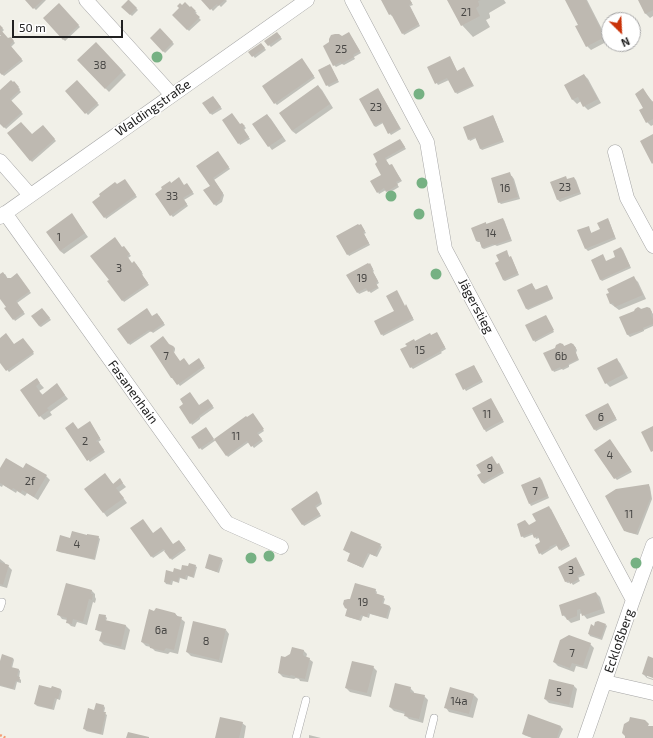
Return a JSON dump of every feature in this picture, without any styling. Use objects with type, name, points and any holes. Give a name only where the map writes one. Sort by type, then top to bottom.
[{"type":"street","points":[[86,0],[172,95]]},
{"type":"street","name":"Waldingstraße","points":[[3,215],[307,0]]},
{"type":"street","name":"Jägerstieg","points":[[352,0],[427,142],[445,249],[633,600]]},
{"type":"street","points":[[615,152],[627,198],[653,246]]},
{"type":"street","points":[[0,161],[30,195]]},
{"type":"street","name":"Fasanenhain","points":[[3,215],[227,523],[281,546]]},
{"type":"street","name":"Eckloßberg","points":[[585,738],[653,545]]},
{"type":"street","points":[[605,682],[653,693]]},
{"type":"lane","points":[[0,602],[2,602],[0,608]]},
{"type":"lane","points":[[296,738],[306,700]]},
{"type":"lane","points":[[429,738],[434,718]]},
{"type":"path","points":[[0,735],[6,738]]},
{"type":"building","points":[[25,0],[43,0],[33,9]]},
{"type":"building","points":[[128,0],[137,8],[130,15],[121,7]]},
{"type":"building","points":[[201,0],[225,0],[210,10]]},
{"type":"building","points":[[381,0],[410,0],[412,3],[409,5],[419,24],[402,34]]},
{"type":"building","points":[[447,0],[481,0],[478,1],[479,6],[476,8],[480,16],[461,26]]},
{"type":"building","points":[[565,0],[586,0],[601,29],[601,39],[586,47],[575,26],[578,25]]},
{"type":"building","points":[[638,0],[653,0],[653,10],[645,14]]},
{"type":"building","points":[[185,2],[196,11],[194,12],[200,17],[187,30],[172,15],[179,8],[177,6],[180,3],[182,5]]},
{"type":"building","points":[[59,3],[79,25],[63,40],[43,18]]},
{"type":"building","points":[[0,25],[3,28],[1,30],[8,38],[11,37],[14,41],[10,45],[22,59],[2,75],[0,73]]},
{"type":"building","points":[[160,28],[173,42],[163,52],[150,38]]},
{"type":"building","points":[[277,32],[281,37],[268,46],[264,41]]},
{"type":"building","points":[[349,32],[360,51],[353,55],[354,57],[341,64],[341,62],[333,66],[323,46],[329,42],[331,35],[339,34],[342,36]]},
{"type":"building","points":[[96,42],[123,71],[105,89],[77,60]]},
{"type":"building","points":[[261,43],[265,48],[252,57],[248,52]]},
{"type":"building","points":[[450,56],[457,71],[464,67],[473,85],[455,93],[447,78],[435,84],[427,67]]},
{"type":"building","points":[[302,58],[314,76],[274,104],[262,86]]},
{"type":"building","points":[[330,64],[338,80],[326,86],[318,70]]},
{"type":"building","points":[[584,74],[598,99],[583,107],[578,97],[572,100],[564,85]]},
{"type":"building","points":[[11,80],[13,82],[14,81],[20,90],[10,99],[22,112],[4,128],[0,124],[0,90]]},
{"type":"building","points":[[77,80],[98,103],[85,114],[65,91]]},
{"type":"building","points":[[318,85],[330,104],[292,131],[279,113]]},
{"type":"building","points":[[378,88],[400,128],[388,134],[382,122],[374,126],[359,99]]},
{"type":"building","points":[[643,88],[652,102],[653,101],[653,119],[646,123],[639,110],[643,108],[635,94]]},
{"type":"building","points":[[213,96],[221,107],[210,114],[202,103]]},
{"type":"building","points":[[232,113],[240,124],[242,123],[245,126],[243,128],[249,137],[238,144],[222,120]]},
{"type":"building","points":[[267,114],[283,137],[268,147],[252,124]]},
{"type":"building","points":[[493,115],[503,140],[480,149],[475,137],[468,140],[463,127]]},
{"type":"building","points":[[21,122],[32,134],[43,125],[55,139],[30,161],[7,133]]},
{"type":"building","points":[[653,134],[653,163],[652,164],[640,141]]},
{"type":"building","points":[[400,139],[405,147],[385,158],[389,165],[392,164],[401,180],[396,182],[398,185],[386,192],[384,188],[377,193],[370,181],[381,175],[375,164],[377,162],[373,154]]},
{"type":"building","points":[[218,151],[229,167],[213,178],[223,193],[220,200],[214,205],[203,190],[210,186],[196,166]]},
{"type":"building","points":[[510,172],[518,197],[498,203],[491,178]]},
{"type":"building","points":[[566,176],[567,179],[574,177],[580,192],[557,200],[550,182]]},
{"type":"building","points":[[179,177],[184,185],[187,183],[193,192],[183,198],[187,204],[170,216],[155,194],[162,189],[161,187],[170,181],[171,183]]},
{"type":"building","points":[[125,179],[136,195],[104,218],[92,202],[100,196],[99,194],[115,182],[117,184]]},
{"type":"building","points":[[72,213],[85,233],[60,251],[46,232]]},
{"type":"building","points":[[503,218],[511,239],[482,248],[479,240],[476,241],[471,228],[486,222],[486,224]]},
{"type":"building","points":[[608,218],[615,237],[585,249],[577,230],[589,226],[591,233],[600,229],[597,223]]},
{"type":"building","points":[[358,224],[361,224],[365,231],[363,232],[369,243],[347,255],[336,236]]},
{"type":"building","points":[[115,237],[122,247],[124,246],[130,254],[127,256],[132,263],[134,261],[148,283],[122,301],[107,281],[109,280],[90,256]]},
{"type":"building","points":[[621,247],[630,266],[600,280],[591,260],[603,254],[606,261],[615,257],[613,251]]},
{"type":"building","points":[[507,250],[509,257],[511,256],[518,273],[503,280],[495,263],[499,261],[496,255]]},
{"type":"building","points":[[370,263],[378,281],[376,283],[378,287],[368,292],[366,288],[357,293],[346,275]]},
{"type":"building","points":[[3,272],[7,278],[11,278],[17,273],[30,291],[16,301],[24,312],[13,320],[4,308],[6,307],[0,299],[0,274]]},
{"type":"building","points":[[634,276],[643,295],[615,307],[613,303],[610,304],[606,294],[609,293],[607,289]]},
{"type":"building","points":[[532,283],[535,290],[547,285],[553,298],[526,309],[517,290]]},
{"type":"building","points":[[397,290],[413,318],[381,335],[374,321],[394,311],[386,296]]},
{"type":"building","points":[[638,307],[641,309],[647,307],[650,308],[652,312],[651,315],[653,324],[643,328],[643,330],[627,335],[619,317],[634,311]]},
{"type":"building","points":[[42,308],[50,318],[39,326],[31,316]]},
{"type":"building","points":[[147,308],[152,316],[157,313],[164,323],[151,332],[149,330],[128,344],[117,329]]},
{"type":"building","points":[[546,315],[554,330],[533,341],[525,325]]},
{"type":"building","points":[[437,332],[445,347],[440,350],[441,351],[410,368],[400,349],[407,346],[405,344],[414,339],[415,341],[430,333],[431,335]]},
{"type":"building","points":[[6,333],[14,344],[23,338],[34,352],[6,371],[0,363],[0,338]]},
{"type":"building","points":[[163,336],[169,344],[173,346],[173,351],[180,361],[184,358],[189,365],[199,358],[204,366],[177,385],[150,346]]},
{"type":"building","points":[[560,343],[564,346],[571,343],[573,344],[576,348],[575,350],[578,359],[561,369],[560,367],[552,371],[543,353],[555,348],[556,345]]},
{"type":"building","points":[[617,358],[624,374],[605,384],[597,368]]},
{"type":"building","points":[[474,365],[482,380],[463,390],[455,374]]},
{"type":"building","points":[[37,378],[40,383],[36,386],[42,395],[57,383],[65,395],[47,408],[49,410],[39,417],[20,390]]},
{"type":"building","points":[[190,392],[199,405],[208,399],[213,406],[190,424],[179,407],[183,404],[180,399]]},
{"type":"building","points":[[491,398],[503,420],[484,430],[472,408]]},
{"type":"building","points":[[608,403],[616,418],[594,430],[585,415]]},
{"type":"building","points":[[253,413],[264,429],[257,433],[262,439],[251,447],[247,441],[226,456],[214,439],[246,416],[247,417]]},
{"type":"building","points":[[90,421],[100,438],[96,441],[98,441],[104,450],[87,461],[65,428],[73,422],[78,429]]},
{"type":"building","points":[[653,426],[653,451],[651,452],[641,432]]},
{"type":"building","points":[[206,427],[214,439],[199,449],[191,437]]},
{"type":"building","points":[[610,439],[631,470],[614,479],[594,450]]},
{"type":"building","points":[[492,456],[497,464],[499,463],[503,471],[482,483],[477,475],[481,473],[476,465]]},
{"type":"building","points":[[6,458],[23,468],[26,463],[47,475],[34,497],[22,490],[21,493],[13,488],[12,490],[0,483],[0,468]]},
{"type":"building","points":[[105,473],[113,484],[120,478],[123,483],[116,488],[124,498],[103,513],[84,489]]},
{"type":"building","points":[[540,477],[548,496],[529,504],[521,485]]},
{"type":"building","points":[[649,484],[651,497],[636,534],[624,531],[605,496],[616,489]]},
{"type":"building","points":[[317,491],[321,502],[315,506],[320,514],[302,525],[291,509]]},
{"type":"building","points":[[549,506],[569,544],[559,550],[556,544],[539,554],[535,545],[540,542],[538,536],[534,538],[532,533],[521,537],[517,524],[525,520],[529,525],[536,521],[532,514]]},
{"type":"building","points":[[143,519],[153,533],[161,527],[173,544],[179,540],[185,548],[170,559],[163,549],[151,557],[130,528]]},
{"type":"building","points":[[72,531],[87,535],[99,536],[94,559],[56,551],[60,535],[70,538]]},
{"type":"building","points":[[351,531],[381,544],[375,556],[368,553],[361,567],[347,561],[350,553],[343,550]]},
{"type":"building","points":[[209,554],[222,558],[217,572],[205,568]]},
{"type":"building","points":[[576,557],[584,573],[577,576],[579,579],[570,584],[569,581],[565,582],[558,567]]},
{"type":"building","points":[[0,562],[9,565],[3,585],[0,584]]},
{"type":"building","points":[[189,563],[196,565],[193,577],[186,575],[185,579],[179,577],[178,582],[171,580],[170,584],[164,582],[166,570],[173,572],[174,568],[181,570],[182,565],[188,566]]},
{"type":"building","points":[[66,583],[92,590],[92,600],[89,599],[83,622],[73,619],[72,624],[66,623],[67,618],[57,615]]},
{"type":"building","points":[[355,583],[376,589],[375,593],[384,596],[382,603],[390,606],[386,618],[368,613],[367,617],[361,615],[359,620],[345,616],[347,609],[343,604],[344,600],[350,599]]},
{"type":"building","points":[[596,592],[602,609],[582,616],[580,609],[577,610],[577,616],[567,620],[565,615],[562,616],[559,605]]},
{"type":"building","points":[[156,608],[175,613],[177,616],[182,617],[174,650],[166,648],[164,651],[150,648],[149,644],[141,642],[149,609],[154,611]]},
{"type":"building","points":[[99,614],[106,615],[105,620],[126,625],[121,647],[99,641],[102,631],[95,630]]},
{"type":"building","points":[[193,621],[226,629],[219,660],[186,652]]},
{"type":"building","points":[[598,621],[606,624],[601,638],[588,634],[591,624],[594,626],[595,622]]},
{"type":"building","points":[[569,635],[591,643],[583,666],[572,663],[570,668],[553,662],[560,640]]},
{"type":"building","points":[[292,647],[304,650],[304,656],[310,658],[305,679],[278,673],[281,656],[285,657],[290,654]]},
{"type":"building","points":[[2,654],[13,658],[11,667],[19,669],[17,676],[20,677],[19,681],[16,681],[13,689],[0,685],[0,661]]},
{"type":"building","points":[[648,656],[653,658],[653,678],[642,674]]},
{"type":"building","points":[[352,661],[374,666],[367,693],[345,688]]},
{"type":"building","points":[[549,679],[574,685],[569,705],[544,699]]},
{"type":"building","points":[[395,683],[411,687],[410,692],[425,695],[419,719],[404,716],[405,712],[389,707]]},
{"type":"building","points":[[39,685],[51,688],[52,686],[61,689],[58,699],[55,698],[52,709],[34,704]]},
{"type":"building","points":[[450,687],[474,694],[469,714],[444,708]]},
{"type":"building","points":[[96,703],[104,705],[103,712],[106,712],[101,734],[83,729],[88,708],[94,710]]},
{"type":"building","points":[[528,714],[561,726],[557,738],[533,738],[522,734]]},
{"type":"building","points":[[220,717],[243,722],[239,738],[215,738]]},
{"type":"building","points":[[630,717],[645,720],[649,724],[648,726],[653,726],[653,738],[625,738],[622,733],[624,724],[629,721]]},
{"type":"building","points":[[128,732],[149,737],[149,738],[126,738]]}]
